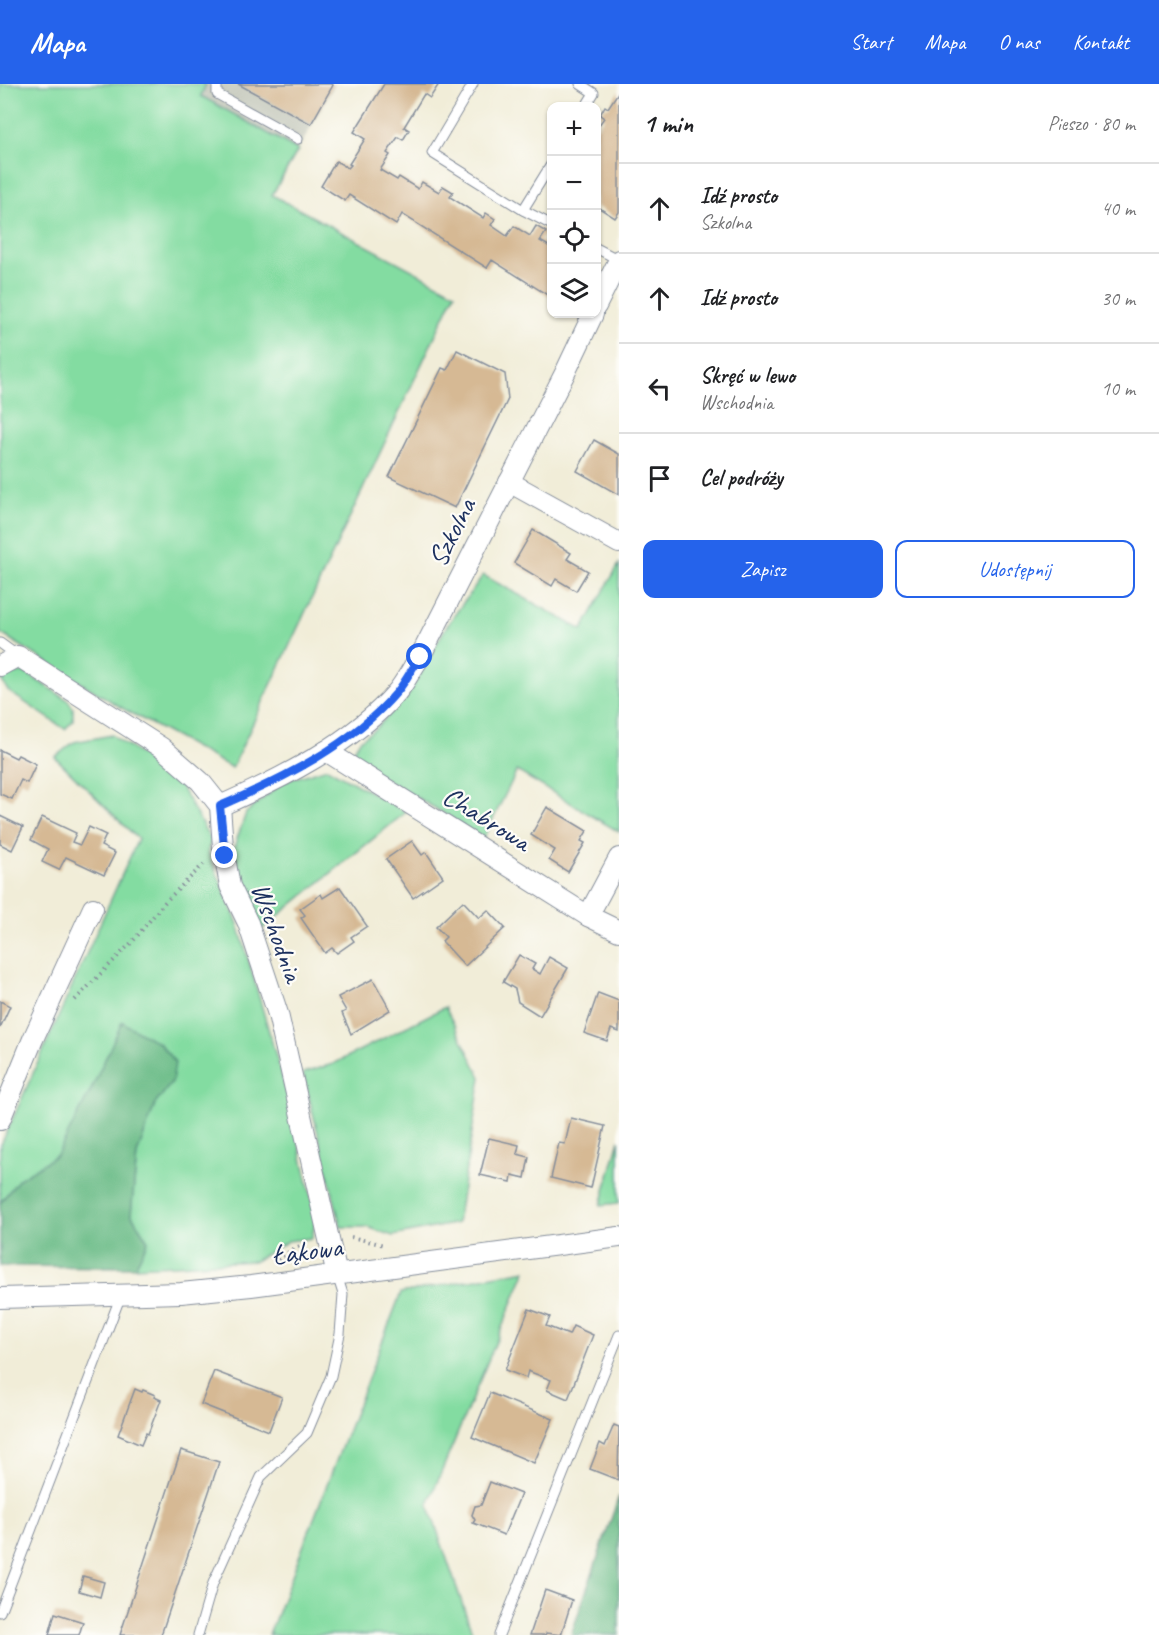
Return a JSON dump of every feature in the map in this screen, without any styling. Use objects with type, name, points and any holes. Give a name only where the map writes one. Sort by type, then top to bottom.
[{"type":"street","points":[[601,298],[619,260]]},
{"type":"street","name":"Szkolna","points":[[220,806],[254,791],[326,751],[367,720],[397,691],[420,657],[591,318]]},
{"type":"street","points":[[510,482],[619,543]]},
{"type":"street","points":[[0,666],[18,656],[162,748],[200,781],[220,806]]},
{"type":"street","name":"Chabrowa","points":[[326,751],[588,916],[619,931]]},
{"type":"street","name":"Wschodnia","points":[[220,806],[230,886],[248,923],[278,1014],[337,1275]]},
{"type":"street","points":[[588,916],[619,858]]},
{"type":"street","points":[[0,1120],[33,1039],[93,908]]},
{"type":"street","name":"Łąkowa","points":[[0,1298],[181,1293],[619,1238]]},
{"type":"lane","points":[[217,84],[217,94],[298,139]]},
{"type":"lane","points":[[473,84],[432,153],[547,222]]},
{"type":"lane","points":[[580,84],[594,93],[588,102]]},
{"type":"lane","points":[[523,210],[547,171]]},
{"type":"lane","points":[[601,250],[619,260]]},
{"type":"lane","points":[[0,643],[18,656]]},
{"type":"lane","points":[[198,1635],[213,1583],[261,1477],[307,1433],[331,1376],[340,1334],[343,1294],[337,1275]]},
{"type":"lane","points":[[0,1612],[3,1594],[121,1295]]},
{"type":"lane","points":[[499,1635],[619,1335]]},
{"type":"path","points":[[73,1002],[203,865],[225,856]]},
{"type":"shaded area","points":[[206,84],[335,84],[298,150],[200,96]]},
{"type":"green space","points":[[0,84],[206,84],[201,96],[298,150],[272,195],[455,293],[232,768],[122,708],[0,633]]},
{"type":"green space","points":[[619,564],[619,832],[517,771],[483,839],[435,808],[355,762],[351,754],[360,740],[376,728],[409,694],[446,627],[483,575],[582,630]]},
{"type":"green space","points":[[24,672],[68,700],[73,708],[73,721],[65,729],[8,691],[2,681],[8,675]]},
{"type":"green space","points":[[112,735],[177,780],[211,840],[208,852],[238,924],[289,1101],[316,1218],[312,1238],[288,1241],[255,1261],[135,1267],[148,1241],[131,1214],[137,1154],[155,1104],[172,1082],[123,1022],[57,1156],[19,1179],[0,1203],[0,1147],[138,839],[55,757],[74,742]]},
{"type":"green space","points":[[327,768],[406,812],[262,929],[231,856],[246,813],[283,782]]},
{"type":"green space","points":[[445,1007],[481,1077],[457,1223],[393,1236],[367,1227],[341,1227],[303,1073],[333,1064]]},
{"type":"green space","points":[[122,1022],[159,1043],[175,1062],[172,1082],[155,1104],[137,1154],[131,1214],[148,1241],[135,1267],[0,1266],[0,1203],[19,1179],[57,1155],[91,1090]]},
{"type":"green space","points":[[619,1140],[619,1203],[601,1205]]},
{"type":"green space","points":[[526,1270],[428,1504],[473,1635],[269,1635],[401,1293]]},
{"type":"green space","points":[[619,1496],[619,1635],[571,1635]]},
{"type":"building","points":[[238,84],[331,84],[333,85],[311,124]]},
{"type":"building","points":[[384,84],[439,84],[430,98],[424,94],[404,127],[409,130],[403,140],[398,137],[387,153],[390,155],[380,170],[397,180],[399,177],[418,189],[422,182],[439,192],[443,186],[453,192],[450,197],[483,218],[486,213],[495,219],[491,225],[507,236],[514,226],[530,236],[536,226],[546,232],[540,241],[547,245],[547,295],[492,260],[487,268],[402,214],[396,225],[349,195],[345,201],[321,186],[336,161],[348,168],[351,165],[349,164],[365,139],[354,132]]},
{"type":"building","points":[[619,91],[619,212],[615,218],[601,209],[601,122],[604,118],[601,113],[605,106],[608,108]]},
{"type":"building","points":[[457,350],[505,374],[508,399],[455,508],[389,477],[442,368],[447,370]]},
{"type":"building","points":[[594,440],[619,454],[619,495],[577,471]]},
{"type":"building","points":[[533,530],[571,553],[567,559],[588,571],[576,591],[556,579],[552,586],[514,563]]},
{"type":"building","points":[[0,750],[16,758],[18,755],[36,764],[27,783],[21,780],[12,799],[0,794]]},
{"type":"building","points":[[547,807],[587,831],[581,841],[585,843],[568,872],[549,860],[555,850],[531,835]]},
{"type":"building","points":[[0,816],[23,827],[12,850],[0,844]]},
{"type":"building","points":[[42,817],[76,833],[72,842],[80,845],[89,827],[106,835],[101,846],[115,853],[104,875],[66,857],[59,870],[42,862],[48,849],[31,840]]},
{"type":"building","points":[[412,841],[422,855],[426,852],[443,877],[413,898],[386,859]]},
{"type":"building","points":[[340,887],[367,926],[351,937],[354,941],[337,953],[332,948],[325,953],[301,918],[305,915],[300,909],[321,894],[323,898]]},
{"type":"building","points":[[463,901],[479,918],[488,910],[505,928],[465,966],[442,941],[446,937],[436,927]]},
{"type":"building","points":[[519,955],[535,964],[532,969],[540,974],[549,957],[568,968],[540,1016],[518,1002],[515,989],[503,982]]},
{"type":"building","points":[[373,979],[390,1010],[351,1034],[342,1013],[346,1011],[338,997]]},
{"type":"building","points":[[598,993],[619,1001],[619,1032],[611,1029],[607,1041],[584,1033]]},
{"type":"building","points":[[0,1001],[10,1006],[0,1028]]},
{"type":"building","points":[[571,1118],[605,1126],[591,1188],[551,1178],[559,1143],[565,1144]]},
{"type":"building","points":[[489,1138],[519,1145],[517,1154],[529,1157],[525,1178],[512,1175],[511,1182],[480,1175]]},
{"type":"building","points":[[529,1309],[550,1317],[546,1326],[569,1335],[573,1326],[593,1335],[568,1399],[547,1390],[551,1380],[528,1371],[526,1378],[505,1370]]},
{"type":"building","points":[[214,1371],[282,1397],[269,1431],[201,1404]]},
{"type":"building","points":[[135,1389],[155,1395],[154,1397],[161,1400],[148,1434],[146,1433],[141,1445],[118,1435]]},
{"type":"building","points":[[490,1393],[553,1419],[534,1463],[472,1437]]},
{"type":"building","points":[[614,1425],[619,1427],[618,1480],[590,1469],[600,1443],[605,1446]]},
{"type":"building","points":[[181,1450],[219,1462],[161,1635],[120,1635]]},
{"type":"building","points":[[490,1482],[521,1494],[504,1535],[473,1523],[475,1520],[472,1515],[475,1506],[481,1505]]},
{"type":"building","points":[[83,1576],[104,1582],[100,1597],[79,1591]]},
{"type":"building","points":[[545,1590],[572,1600],[561,1635],[546,1633],[545,1635],[530,1635]]},
{"type":"building","points":[[55,1613],[83,1622],[79,1635],[49,1635]]},
{"type":"route","points":[[225,856],[220,806],[254,791],[326,751],[367,720],[397,691],[420,657]]}]
